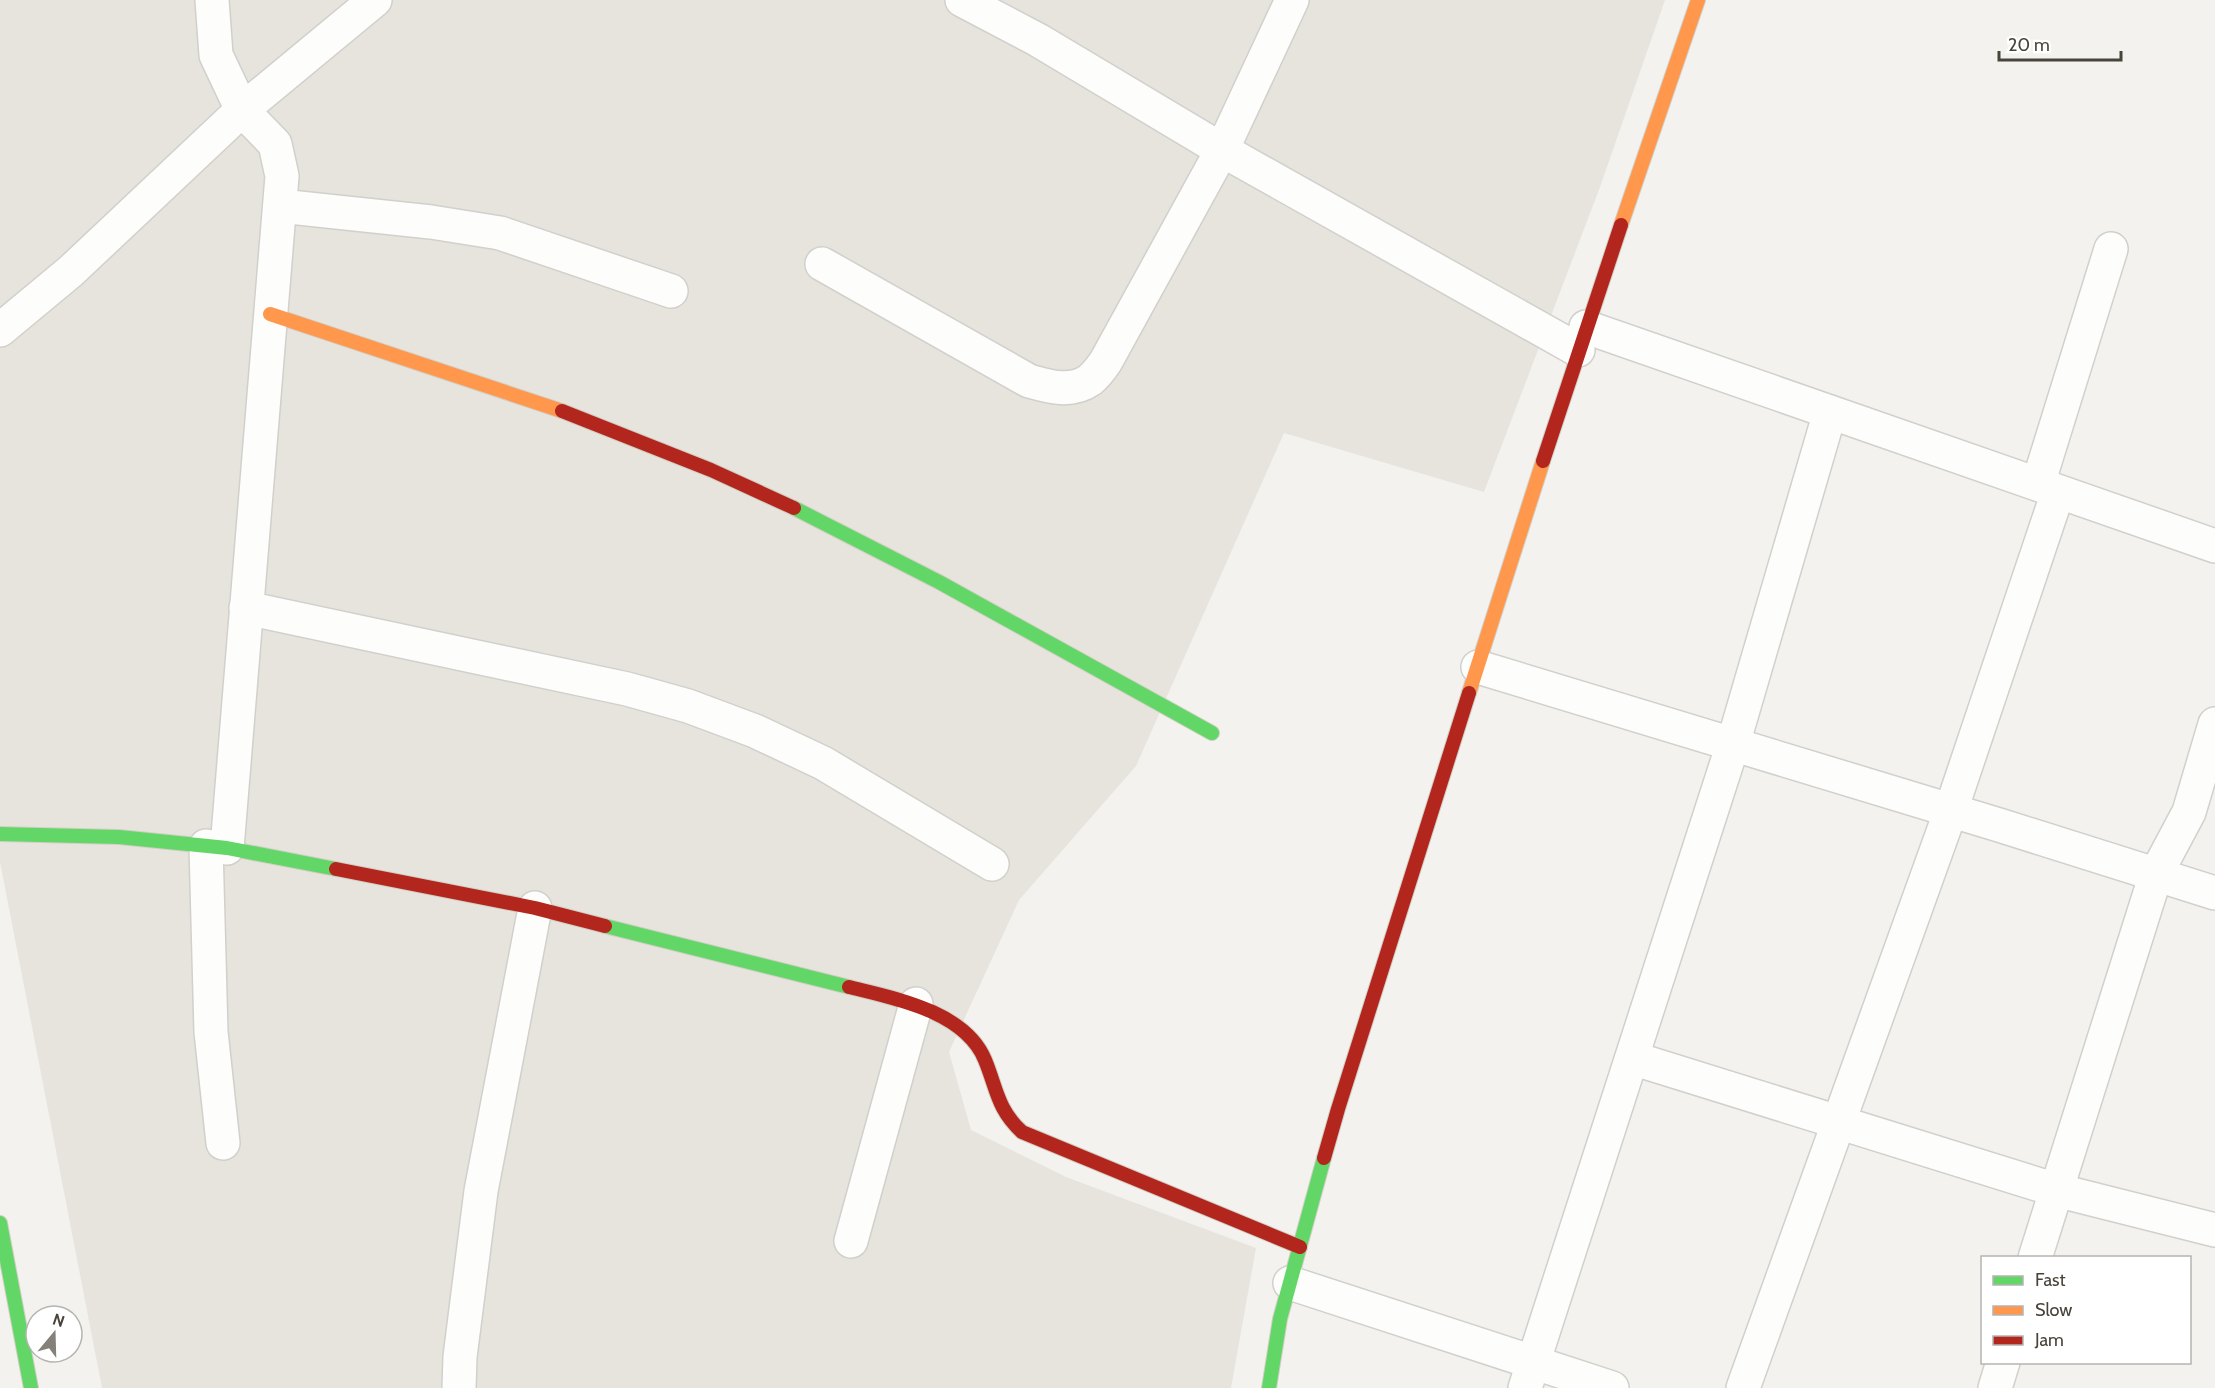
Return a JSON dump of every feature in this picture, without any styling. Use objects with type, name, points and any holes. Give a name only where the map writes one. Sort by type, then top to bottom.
[{"type":"main road","points":[[1269,1388],[1280,1320],[1338,1109],[1582,338],[1698,0]]},
{"type":"main road","points":[[270,314],[477,380],[656,447],[771,497],[887,556],[1212,733]]},
{"type":"main road","points":[[0,834],[119,837],[216,847],[535,908],[916,1004],[958,1029],[979,1049],[991,1076],[999,1104],[1009,1120],[1022,1132],[1300,1247]]},
{"type":"main road","points":[[0,1223],[31,1388]]},
{"type":"street","points":[[212,0],[216,55],[242,110],[274,144],[282,176],[246,608],[216,847],[211,1032],[223,1143]]},
{"type":"street","points":[[0,330],[71,271],[242,110],[375,0]]},
{"type":"street","points":[[962,0],[1038,40],[1222,150],[1582,338],[1830,412],[2215,546]]},
{"type":"street","points":[[822,264],[1029,381],[1052,387],[1071,387],[1091,379],[1107,361],[1222,150],[1292,0]]},
{"type":"street","points":[[280,206],[431,222],[500,233],[671,291]]},
{"type":"street","points":[[1743,1388],[1951,810],[2048,488],[2112,249]]},
{"type":"street","points":[[1529,1375],[1733,744],[1830,412]]},
{"type":"street","points":[[246,608],[627,689],[688,706],[755,731],[823,763],[992,864]]},
{"type":"street","points":[[1478,667],[1951,810],[2215,893]]},
{"type":"street","points":[[2036,1256],[2156,874],[2189,812],[2215,724]]},
{"type":"street","points":[[459,1388],[460,1357],[481,1191],[535,908]]},
{"type":"street","points":[[851,1240],[916,1004]]},
{"type":"street","points":[[1632,1058],[2056,1190],[2215,1230]]},
{"type":"street","points":[[1290,1283],[1529,1375],[1612,1388]]},
{"type":"street","points":[[1995,1388],[2002,1364]]},
{"type":"shaded area","points":[[0,0],[1665,0],[1600,187],[1484,492],[1284,433],[1136,766],[1019,900],[949,1052],[971,1130],[1066,1177],[1256,1248],[1231,1388],[102,1388],[0,862]]},
{"type":"traffic: fast","points":[[794,508],[939,582],[1212,733]]},
{"type":"traffic: fast","points":[[0,834],[119,837],[227,848],[336,869]]},
{"type":"traffic: fast","points":[[605,926],[849,987]]},
{"type":"traffic: fast","points":[[1269,1388],[1280,1319],[1324,1158]]},
{"type":"traffic: fast","points":[[0,1223],[31,1388]]},
{"type":"traffic: slow","points":[[1621,225],[1698,0]]},
{"type":"traffic: slow","points":[[270,314],[562,411]]},
{"type":"traffic: slow","points":[[1469,693],[1543,461]]},
{"type":"traffic: jam","points":[[1543,461],[1621,225]]},
{"type":"traffic: jam","points":[[562,411],[711,470],[794,508]]},
{"type":"traffic: jam","points":[[1324,1158],[1469,693]]},
{"type":"traffic: jam","points":[[336,869],[535,908],[605,926]]},
{"type":"traffic: jam","points":[[849,987],[926,1009],[962,1029],[975,1043],[985,1060],[1002,1107],[1022,1132],[1300,1247]]}]
